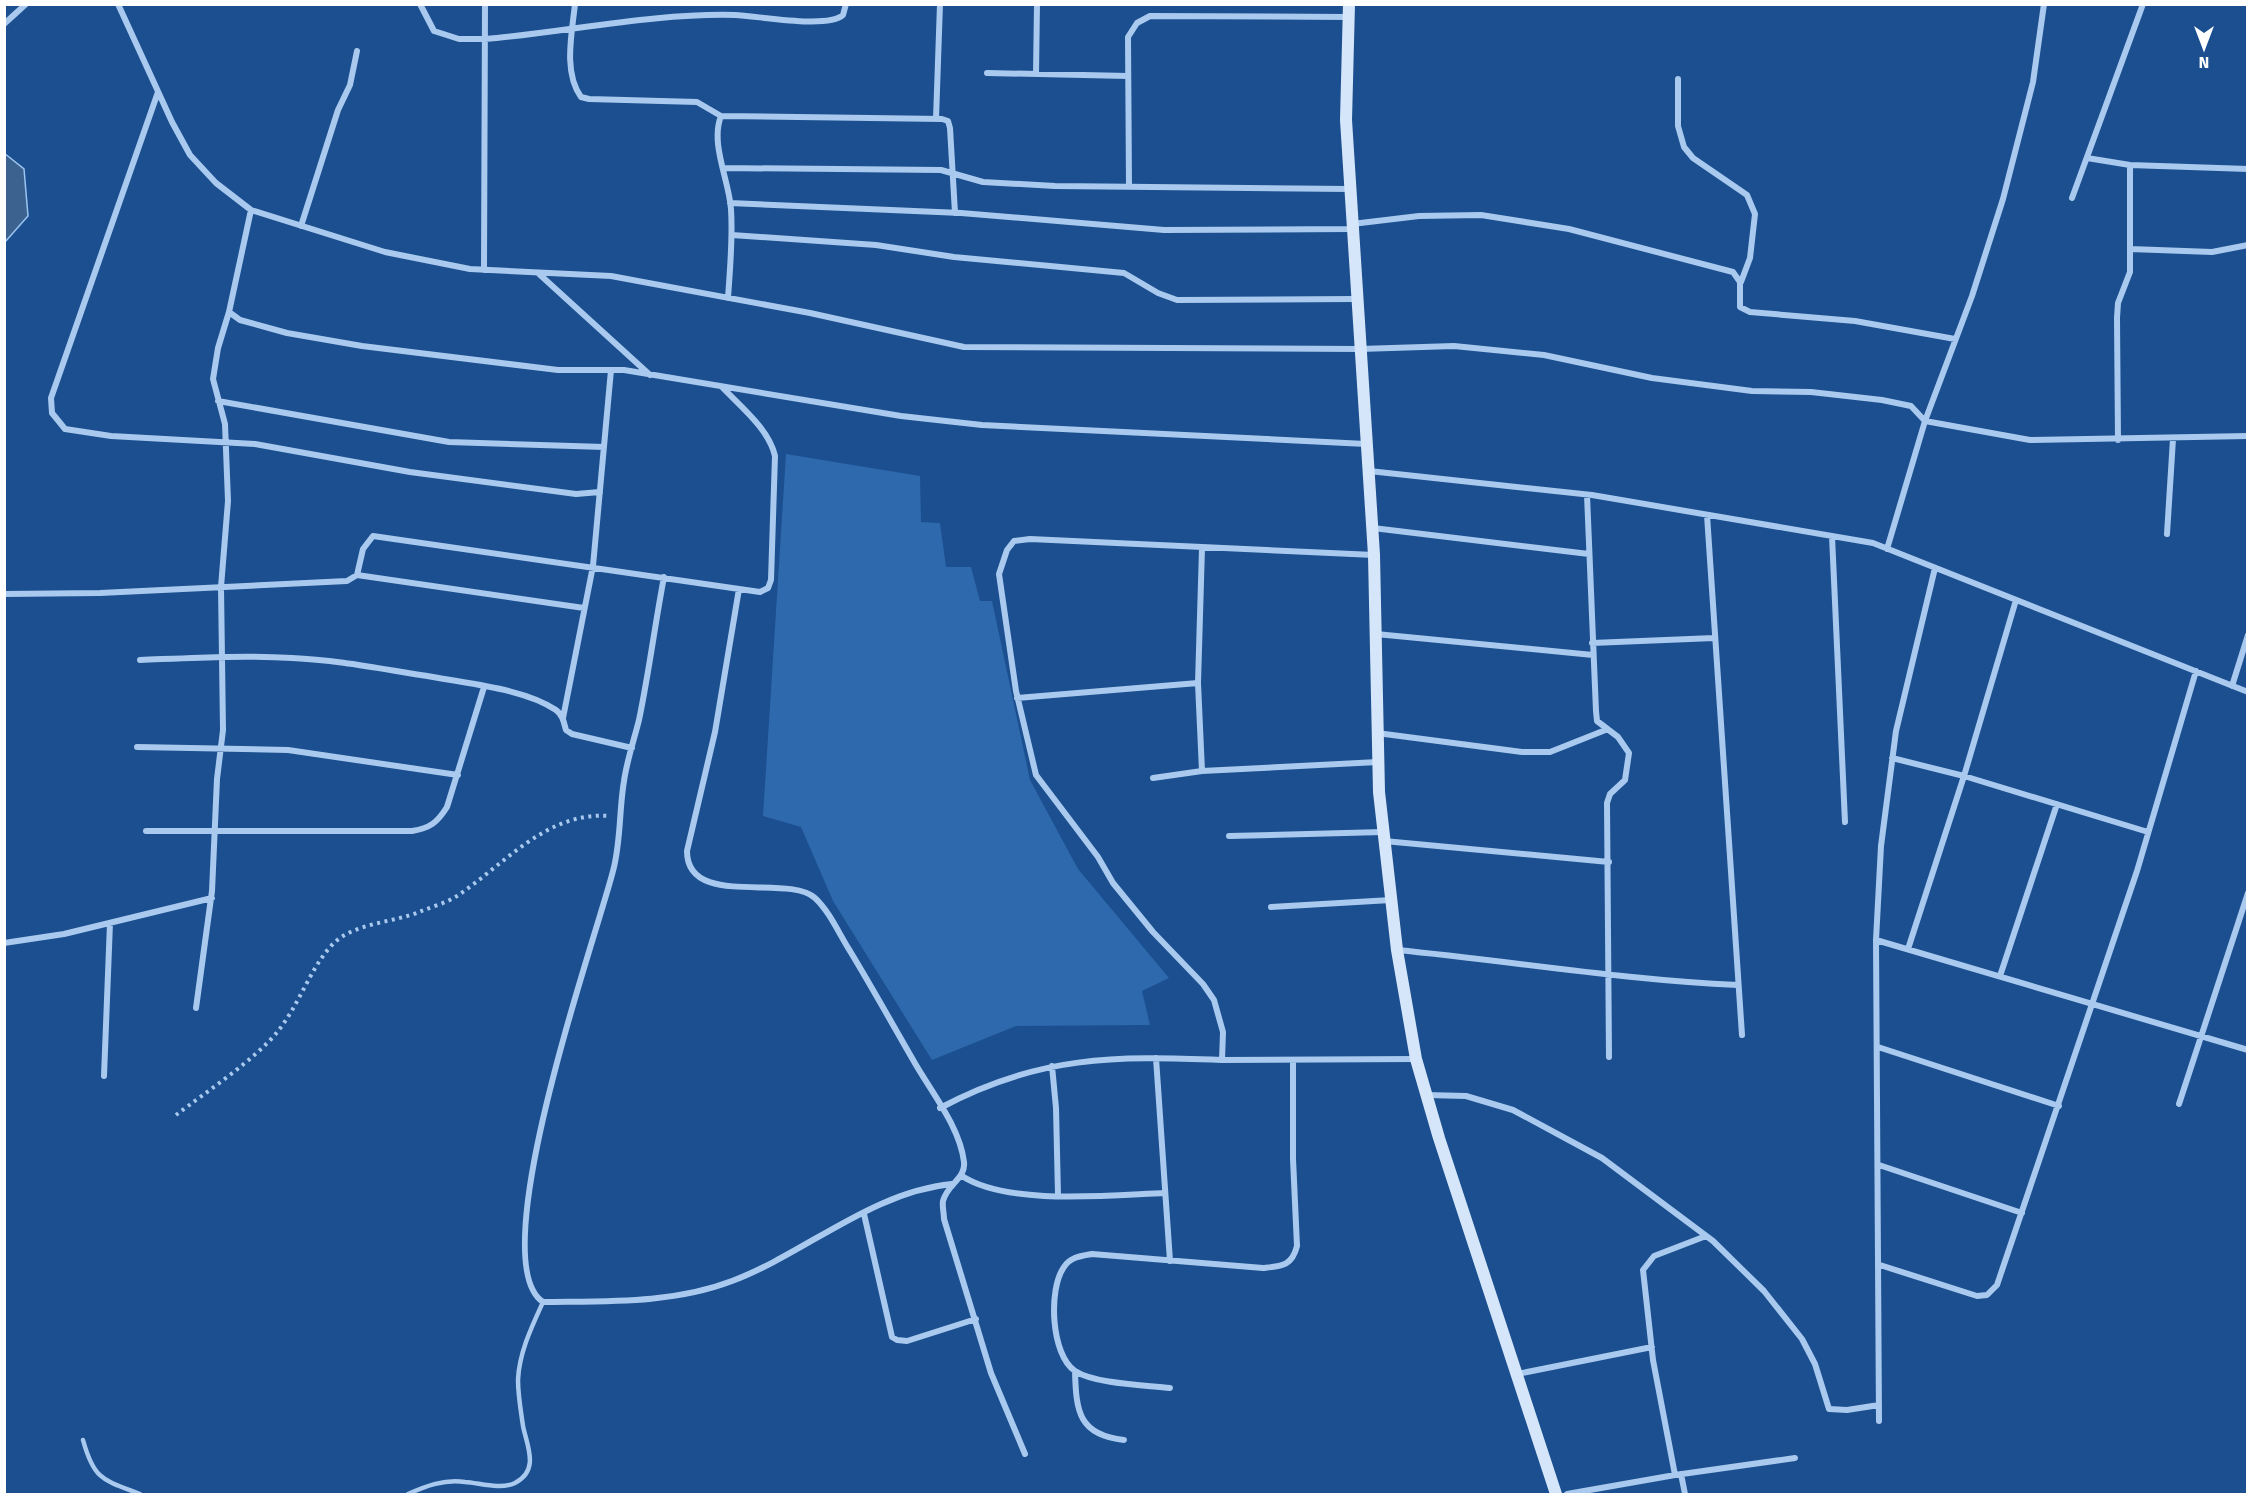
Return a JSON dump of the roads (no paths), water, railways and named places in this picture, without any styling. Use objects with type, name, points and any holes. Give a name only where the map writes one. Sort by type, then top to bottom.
[{"type":"main road","points":[[1349,11],[1346,89],[1349,189],[1373,528],[1378,762],[1397,950],[1416,1059],[1515,1374],[1556,1494]]},
{"type":"street","points":[[4,24],[26,4]]},
{"type":"street","points":[[118,4],[190,155],[216,183],[251,210],[385,252],[484,270],[611,276],[810,313],[964,347],[1360,349],[1454,346],[1544,355],[1652,378],[1752,391],[1811,392],[1882,400],[1911,406],[1926,421],[2030,440],[2247,436]]},
{"type":"street","points":[[420,4],[434,31],[459,39],[485,39],[675,17],[722,16],[826,21],[843,15],[846,4]]},
{"type":"street","points":[[484,270],[485,4]]},
{"type":"street","points":[[575,4],[573,82],[581,97],[697,102],[721,116],[753,114],[936,119],[948,122],[956,213]]},
{"type":"street","points":[[936,119],[940,4]]},
{"type":"street","points":[[1036,74],[1037,4]]},
{"type":"street","points":[[1887,549],[1926,421],[2003,199],[2033,82],[2044,4]]},
{"type":"street","points":[[2072,198],[2143,4]]},
{"type":"street","points":[[1129,187],[1128,37],[1137,23],[1150,16],[1349,11]]},
{"type":"street","points":[[301,225],[338,110],[350,85],[357,51]]},
{"type":"street","points":[[987,73],[1128,76]]},
{"type":"street","points":[[1678,79],[1678,126],[1684,147],[1693,158],[1747,195],[1755,214],[1750,258],[1740,282]]},
{"type":"street","points":[[158,91],[51,398],[52,413],[65,429],[100,435],[226,441],[410,472],[576,494],[600,492]]},
{"type":"street","points":[[721,116],[718,134],[730,203],[732,235],[728,298]]},
{"type":"street","points":[[2087,158],[2130,165],[2247,169]]},
{"type":"street","points":[[2118,440],[2117,318],[2118,303],[2130,272],[2130,165]]},
{"type":"street","points":[[723,168],[953,172],[983,182],[1129,187],[1349,189]]},
{"type":"street","points":[[730,203],[956,213],[1164,230],[1352,226],[1419,216],[1481,215],[1569,229],[1726,269],[1739,277],[1740,306],[1750,312],[1856,321],[1956,339]]},
{"type":"street","points":[[196,1008],[212,898],[224,658],[221,586],[228,501],[226,441],[225,424],[213,379],[218,348],[229,312],[251,210]]},
{"type":"street","points":[[732,235],[876,245],[954,257],[1124,273],[1158,293],[1178,300],[1356,299]]},
{"type":"street","points":[[2130,249],[2212,252],[2247,245]]},
{"type":"street","points":[[538,273],[650,375]]},
{"type":"street","points":[[229,312],[240,320],[287,333],[362,346],[558,370],[611,370],[650,375],[902,416],[982,424],[1366,444]]},
{"type":"street","points":[[611,370],[593,566],[563,718],[566,730],[572,734],[632,748]]},
{"type":"street","points":[[357,575],[363,549],[373,536],[593,566],[760,592],[768,588],[771,580],[775,456],[773,446],[762,430],[721,387]]},
{"type":"street","points":[[218,401],[449,442],[604,447]]},
{"type":"street","points":[[2167,534],[2173,438]]},
{"type":"street","points":[[1369,471],[1587,495],[1873,543],[2247,692]]},
{"type":"street","points":[[1587,495],[1592,643],[1598,721],[1625,744],[1629,753],[1625,780],[1610,794],[1607,803],[1610,1057]]},
{"type":"street","points":[[1707,515],[1742,1035]]},
{"type":"street","points":[[1373,528],[1589,554]]},
{"type":"street","points":[[1832,536],[1845,822]]},
{"type":"street","points":[[1222,1060],[1223,1032],[1214,1000],[1203,984],[1153,932],[1113,883],[1098,857],[1036,776],[1017,698],[999,574],[1007,550],[1014,541],[1030,539],[1374,555]]},
{"type":"street","points":[[1202,548],[1198,683],[1202,771]]},
{"type":"street","points":[[1880,1421],[1880,1165],[1876,940],[1881,846],[1896,731],[1935,568]]},
{"type":"street","points":[[4,594],[100,593],[347,581],[357,575],[584,608]]},
{"type":"street","points":[[664,577],[624,780],[614,870],[562,1040],[527,1192],[524,1265],[528,1284],[543,1302],[681,1297],[733,1281],[864,1214],[927,1186],[952,1184]]},
{"type":"street","points":[[739,589],[729,661],[687,850],[687,861],[691,869],[700,877],[732,887],[798,890],[814,897],[824,909],[865,976],[962,1151],[964,1168],[962,1176],[952,1184],[943,1202],[944,1219],[992,1373],[1025,1454]]},
{"type":"street","points":[[1908,949],[1965,776],[2016,600]]},
{"type":"street","points":[[1376,634],[1593,655]]},
{"type":"street","points":[[2232,686],[2247,635]]},
{"type":"street","points":[[1592,643],[1714,638]]},
{"type":"street","points":[[140,660],[291,658],[343,662],[511,692],[557,711],[563,718]]},
{"type":"street","points":[[1880,1265],[1977,1296],[1987,1295],[1998,1285],[2094,1003],[2196,671]]},
{"type":"street","points":[[1017,698],[1198,683]]},
{"type":"street","points":[[146,831],[412,831],[426,829],[438,822],[447,807],[484,687]]},
{"type":"street","points":[[1377,733],[1522,752],[1550,752],[1608,729]]},
{"type":"street","points":[[137,747],[325,753],[458,775]]},
{"type":"street","points":[[1893,758],[1965,776],[2148,832]]},
{"type":"street","points":[[1154,778],[1202,771],[1378,762]]},
{"type":"street","points":[[2000,976],[2057,804]]},
{"type":"street","points":[[1229,836],[1384,837],[1609,862]]},
{"type":"street","points":[[2179,1104],[2247,892]]},
{"type":"street","points":[[4,943],[110,923],[212,898]]},
{"type":"street","points":[[1271,908],[1391,900]]},
{"type":"street","points":[[104,1077],[110,923]]},
{"type":"street","points":[[1876,940],[2247,1050]]},
{"type":"street","points":[[1397,950],[1610,976],[1738,985]]},
{"type":"street","points":[[1878,1047],[2059,1106]]},
{"type":"street","points":[[940,1108],[967,1093],[1024,1072],[1052,1066],[1120,1058],[1293,1061],[1416,1059]]},
{"type":"street","points":[[1156,1058],[1170,1260]]},
{"type":"street","points":[[1170,1388],[1100,1379],[1075,1371],[1062,1356],[1055,1336],[1055,1296],[1063,1268],[1076,1256],[1092,1254],[1263,1268],[1286,1265],[1294,1259],[1298,1246],[1293,1159],[1293,1061]]},
{"type":"street","points":[[1052,1066],[1056,1108],[1058,1195]]},
{"type":"street","points":[[1427,1095],[1466,1096],[1513,1110],[1602,1158],[1706,1236],[1764,1291],[1802,1339],[1815,1364],[1829,1409],[1848,1410],[1880,1405]]},
{"type":"street","points":[[1880,1165],[2022,1213]]},
{"type":"street","points":[[962,1176],[984,1186],[1058,1195],[1166,1193]]},
{"type":"street","points":[[864,1214],[892,1337],[897,1341],[907,1341],[976,1319]]},
{"type":"street","points":[[1685,1494],[1678,1475],[1652,1347],[1643,1270],[1654,1256],[1706,1236]]},
{"type":"street","points":[[1515,1374],[1652,1347]]},
{"type":"street","points":[[1075,1371],[1076,1396],[1086,1426],[1096,1434],[1124,1440]]},
{"type":"street","points":[[1567,1494],[1795,1458]]},
{"type":"lane","points":[[408,1494],[432,1483],[463,1481],[488,1486],[514,1483],[528,1471],[531,1452],[524,1428],[518,1380],[526,1340],[543,1302]]},
{"type":"lane","points":[[83,1440],[90,1466],[106,1482],[140,1494]]}]
